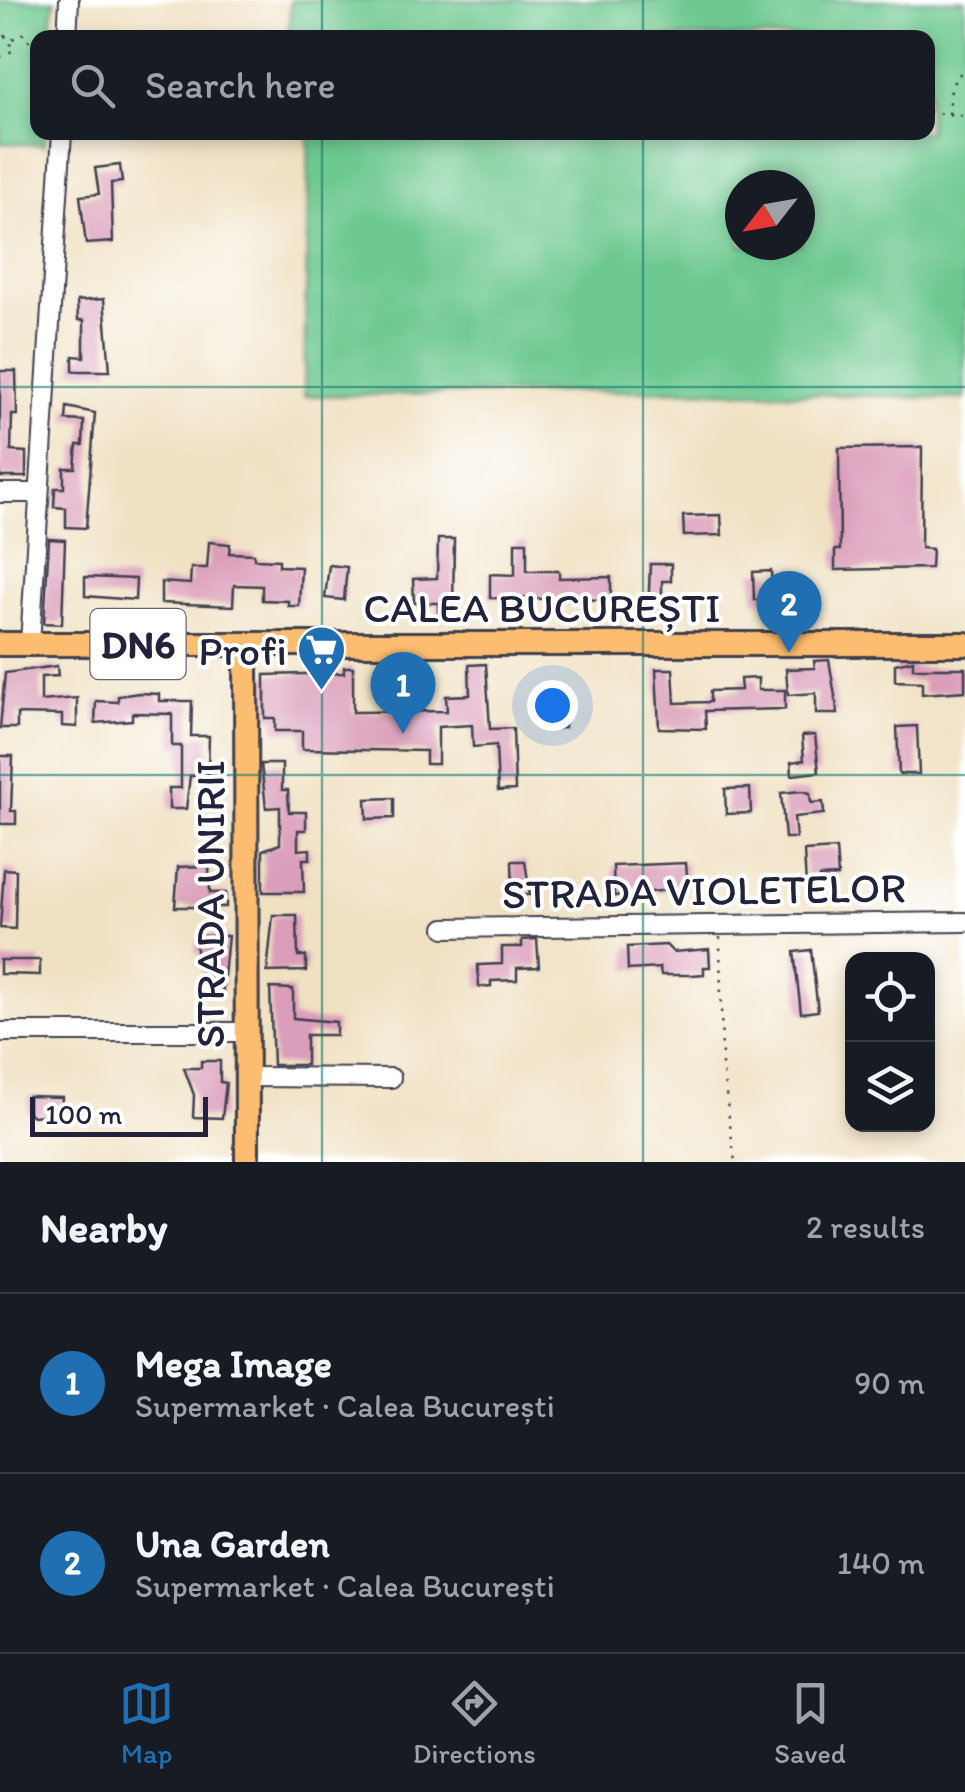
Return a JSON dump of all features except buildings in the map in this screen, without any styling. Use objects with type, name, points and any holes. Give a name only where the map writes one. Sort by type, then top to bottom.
[{"type":"main road","name":"CALEA BUCUREȘTI","points":[[0,644],[965,644]]},
{"type":"main road","name":"STRADA UNIRII","points":[[246,645],[248,1162]]},
{"type":"street","points":[[67,30],[69,0]]},
{"type":"street","points":[[30,644],[61,140]]},
{"type":"street","points":[[0,493],[39,493]]},
{"type":"street","name":"STRADA VIOLETELOR","points":[[444,928],[965,922]]},
{"type":"street","points":[[0,1032],[246,1032]]},
{"type":"street","points":[[247,1077],[391,1078]]},
{"type":"path","points":[[0,26],[14,50],[0,57]]},
{"type":"path","points":[[8,41],[25,33],[30,41]]},
{"type":"path","points":[[949,114],[951,88],[957,75],[965,72]]},
{"type":"path","points":[[935,113],[965,116]]},
{"type":"path","points":[[720,926],[722,1065],[735,1162]]},
{"type":"green space","points":[[0,0],[55,0],[50,30],[30,30],[30,140],[44,140],[44,145],[0,143]]},
{"type":"green space","points":[[291,0],[965,0],[965,399],[685,390],[304,396],[309,140],[935,140],[935,30],[289,30]]},
{"type":"place","name":"Una Garden","points":[[789,653]]},
{"type":"place","name":"Profi","points":[[322,692]]},
{"type":"place","name":"Mega Image","points":[[403,734]]}]
